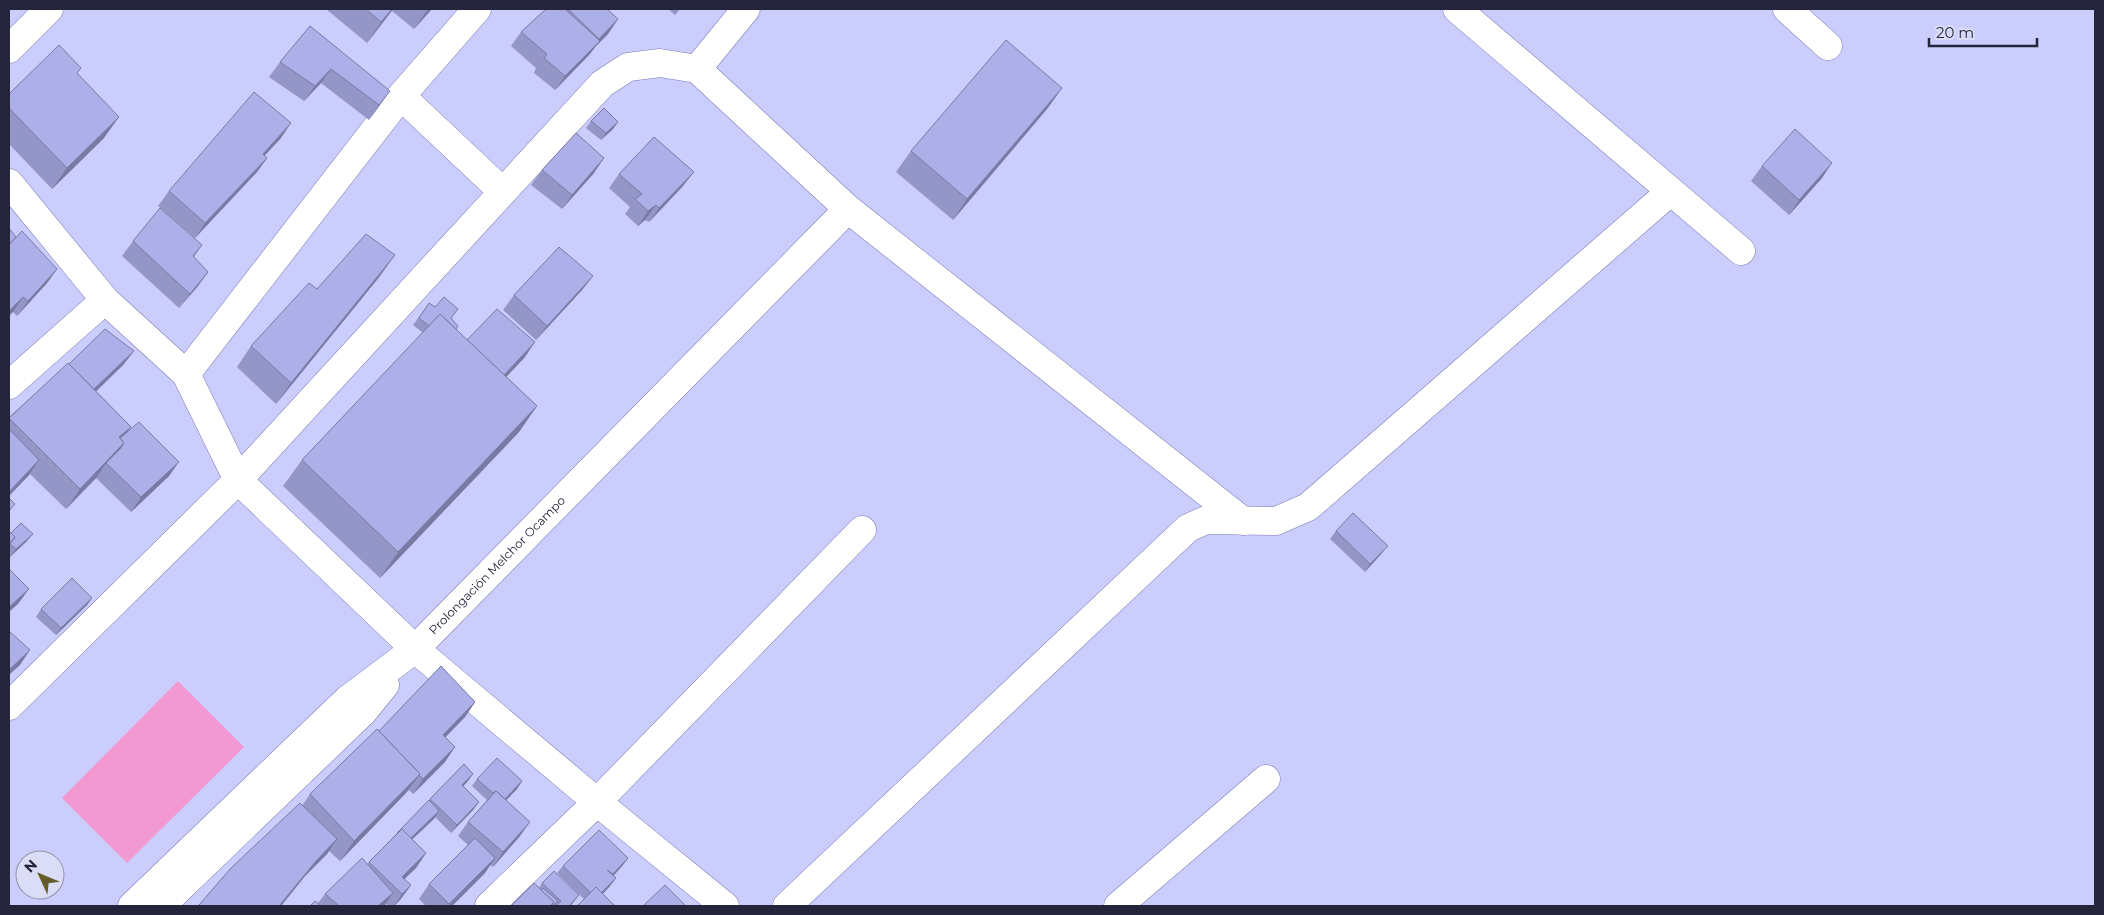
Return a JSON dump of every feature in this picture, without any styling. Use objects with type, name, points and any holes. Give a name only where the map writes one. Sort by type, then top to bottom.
[{"type":"street","points":[[9,48],[48,9]]},
{"type":"street","points":[[186,374],[401,96],[477,9]]},
{"type":"street","points":[[697,70],[746,9]]},
{"type":"street","points":[[1457,9],[1741,251]]},
{"type":"street","points":[[1787,9],[1828,46]]},
{"type":"street","points":[[9,706],[238,480],[602,84],[628,67],[660,63],[697,70],[848,209],[1242,520]]},
{"type":"street","points":[[401,96],[503,192]]},
{"type":"street","points":[[9,183],[105,300],[186,374],[238,480],[415,650],[725,906]]},
{"type":"street","points":[[787,906],[1188,528],[1206,520],[1276,521],[1308,507],[1670,192]]},
{"type":"street","name":"Prolongación Melchor Ocampo","points":[[132,906],[347,700],[415,650],[848,209]]},
{"type":"street","points":[[9,385],[105,300]]},
{"type":"street","points":[[489,906],[597,802],[862,530]]},
{"type":"street","points":[[160,906],[363,712],[415,650]]},
{"type":"street","points":[[1118,906],[1266,779]]},
{"type":"shaded area","points":[[178,681],[244,747],[127,863],[62,798]]},
{"type":"building","points":[[366,9],[392,9],[381,22]]},
{"type":"building","points":[[546,9],[565,9],[600,41],[565,76],[544,58],[547,54],[521,32]]},
{"type":"building","points":[[568,9],[607,9],[618,19],[599,39]]},
{"type":"building","points":[[310,26],[390,91],[379,105],[331,69],[315,86],[280,62]]},
{"type":"building","points":[[1006,40],[1062,88],[967,199],[911,151]]},
{"type":"building","points":[[59,45],[81,68],[77,73],[119,117],[67,168],[9,108],[9,94]]},
{"type":"building","points":[[254,92],[291,123],[263,154],[267,158],[205,223],[169,191]]},
{"type":"building","points":[[604,108],[618,122],[606,133],[591,121]]},
{"type":"building","points":[[1795,129],[1832,163],[1799,200],[1762,166]]},
{"type":"building","points":[[576,133],[604,158],[572,195],[542,170]]},
{"type":"building","points":[[654,137],[694,172],[659,208],[656,205],[648,211],[635,199],[642,194],[619,174]]},
{"type":"building","points":[[160,208],[202,245],[193,256],[208,272],[190,294],[133,241]]},
{"type":"building","points":[[9,228],[16,237],[9,245]]},
{"type":"building","points":[[22,231],[57,269],[28,301],[23,297],[9,311],[9,245]]},
{"type":"building","points":[[366,234],[395,255],[291,383],[251,346],[309,283],[317,289]]},
{"type":"building","points":[[559,247],[593,276],[547,326],[514,295]]},
{"type":"building","points":[[444,297],[458,309],[451,318],[458,326],[456,329],[440,314],[429,326],[419,318],[429,303],[435,307]]},
{"type":"building","points":[[497,309],[535,342],[504,375],[467,340]]},
{"type":"building","points":[[440,314],[537,406],[398,552],[302,460]]},
{"type":"building","points":[[105,329],[134,351],[94,389],[69,364]]},
{"type":"building","points":[[68,363],[131,427],[119,437],[124,443],[80,489],[9,418]]},
{"type":"building","points":[[139,422],[179,462],[141,497],[106,463],[124,443],[120,438]]},
{"type":"building","points":[[9,429],[39,460],[9,492]]},
{"type":"building","points":[[9,498],[15,504],[9,511]]},
{"type":"building","points":[[1353,513],[1388,546],[1370,564],[1336,531]]},
{"type":"building","points":[[21,523],[33,534],[16,549],[10,544],[15,537],[11,533]]},
{"type":"building","points":[[9,531],[15,537],[9,544]]},
{"type":"building","points":[[9,569],[29,589],[9,607]]},
{"type":"building","points":[[72,578],[92,598],[61,628],[41,609]]},
{"type":"building","points":[[9,631],[30,650],[9,670]]},
{"type":"building","points":[[441,666],[475,702],[443,735],[455,747],[423,779],[379,731]]},
{"type":"building","points":[[377,729],[420,774],[354,841],[310,794]]},
{"type":"building","points":[[497,758],[522,781],[505,799],[496,791],[493,793],[477,779]]},
{"type":"building","points":[[464,764],[473,774],[462,785],[479,802],[457,825],[430,799]]},
{"type":"building","points":[[496,791],[530,822],[503,852],[468,822]]},
{"type":"building","points":[[429,800],[439,811],[411,838],[402,829],[397,833]]},
{"type":"building","points":[[300,803],[337,839],[279,906],[200,906],[231,868]]},
{"type":"building","points":[[402,829],[426,853],[402,877],[411,885],[402,894],[369,862]]},
{"type":"building","points":[[599,830],[628,858],[613,874],[607,870],[616,878],[601,893],[596,887],[591,893],[563,866]]},
{"type":"building","points":[[475,838],[495,858],[449,904],[429,884]]},
{"type":"building","points":[[362,858],[393,893],[378,906],[337,906],[325,894]]},
{"type":"building","points":[[554,871],[579,895],[569,906],[558,906],[561,901],[542,883]]},
{"type":"building","points":[[534,883],[554,902],[550,906],[511,906]]},
{"type":"building","points":[[665,885],[686,906],[643,906]]},
{"type":"building","points":[[596,887],[615,906],[577,906]]},
{"type":"building","points":[[543,888],[558,901],[552,906],[554,902],[541,890]]},
{"type":"building","points":[[315,901],[321,906],[310,906]]}]
